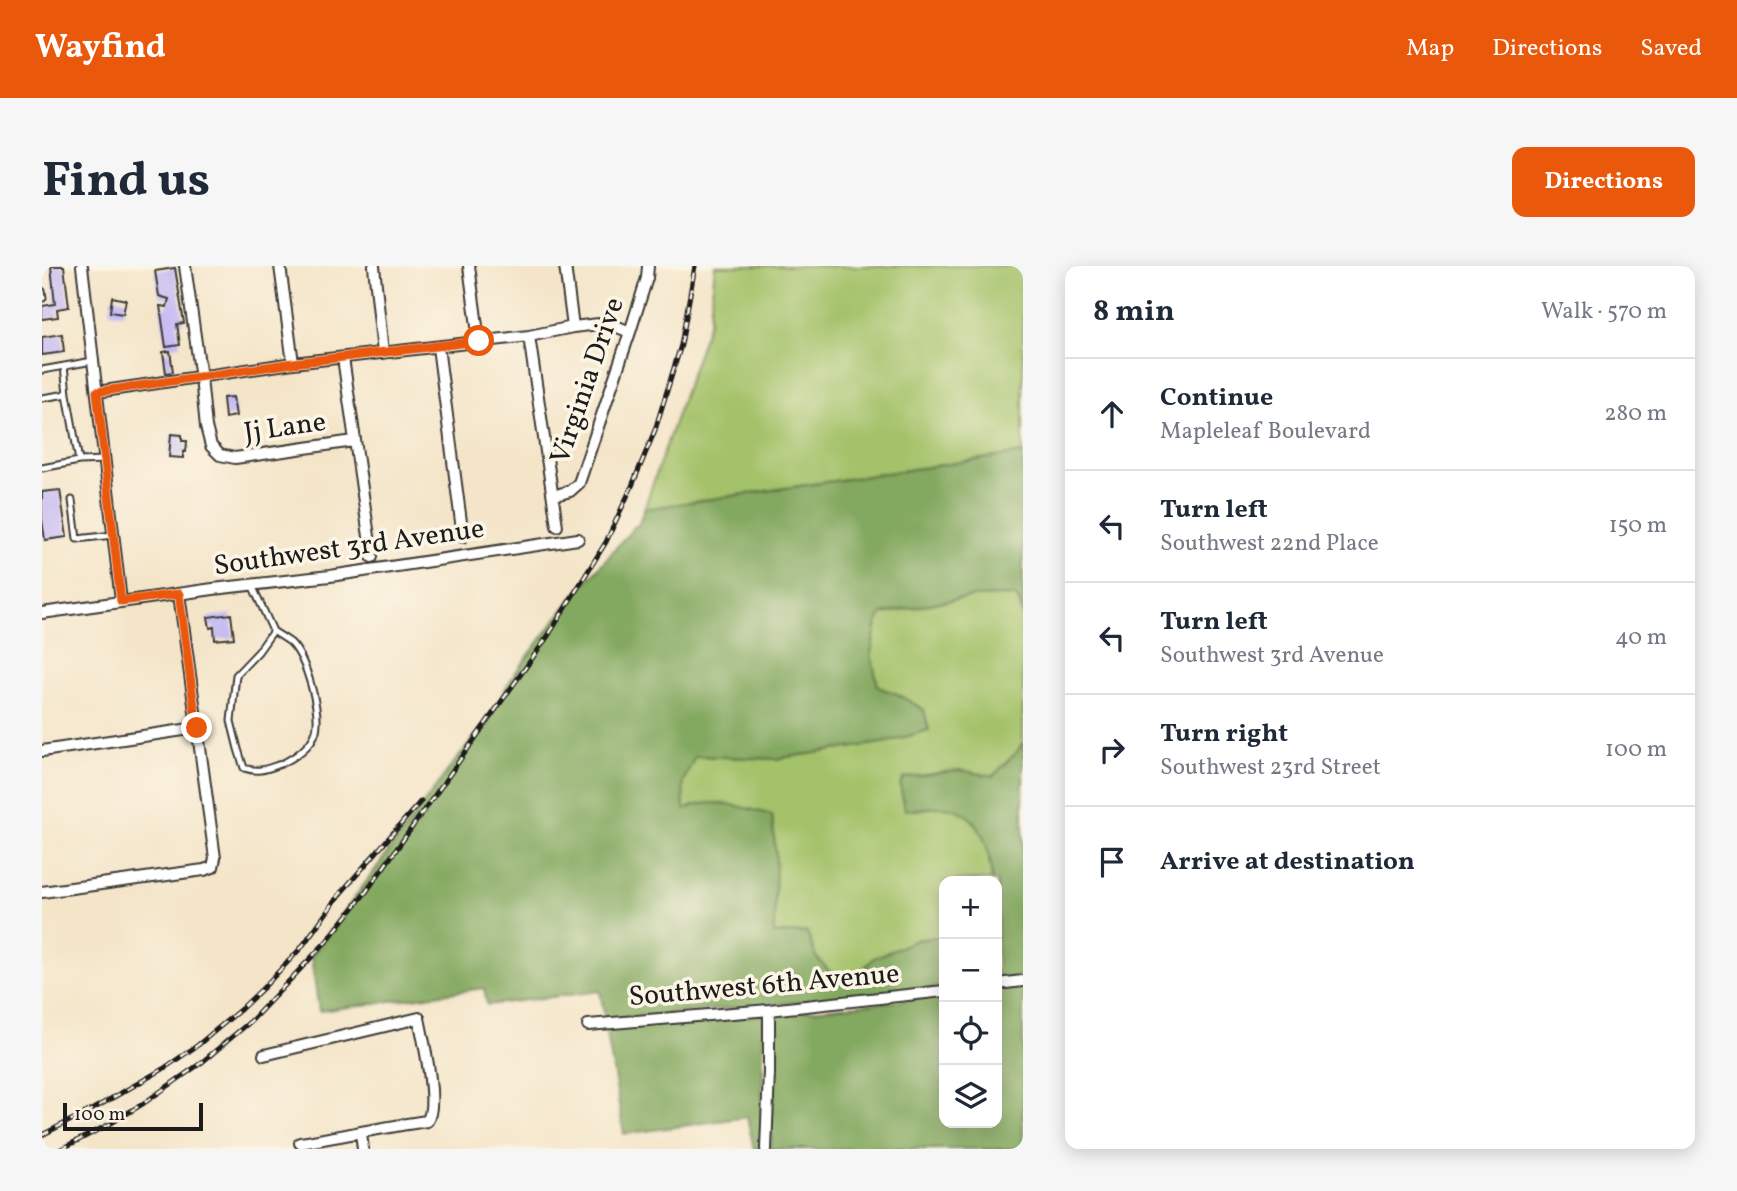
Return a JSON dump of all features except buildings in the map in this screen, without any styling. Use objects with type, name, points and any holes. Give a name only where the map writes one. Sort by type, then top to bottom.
[{"type":"street","points":[[82,266],[121,601]]},
{"type":"street","points":[[185,266],[201,378]]},
{"type":"street","points":[[279,266],[293,363]]},
{"type":"street","points":[[374,266],[383,353]]},
{"type":"street","points":[[469,266],[479,341]]},
{"type":"street","points":[[565,266],[573,327]]},
{"type":"street","name":"Virginia Drive","points":[[553,496],[570,491],[579,482],[630,332],[647,278],[648,266]]},
{"type":"street","points":[[97,392],[293,363],[529,336],[608,323],[630,332]]},
{"type":"street","points":[[529,336],[556,526]]},
{"type":"street","points":[[438,347],[463,537]]},
{"type":"street","points":[[343,358],[372,557]]},
{"type":"street","name":"Jj Lane","points":[[201,378],[206,427],[211,446],[220,455],[235,458],[354,441]]},
{"type":"street","name":"Southwest 3rd Avenue","points":[[42,613],[330,576],[578,539]]},
{"type":"street","points":[[42,892],[214,867],[215,858],[179,594]]},
{"type":"street","points":[[42,751],[197,728]]},
{"type":"street","points":[[1002,983],[1023,981]]},
{"type":"street","name":"Southwest 6th Avenue","points":[[587,1025],[769,1010],[939,992]]},
{"type":"street","points":[[766,1149],[769,1010]]},
{"type":"street","points":[[264,1055],[419,1018],[427,1052],[431,1116],[426,1121],[300,1143]]},
{"type":"street","points":[[361,1133],[363,1149]]},
{"type":"lane","points":[[42,370],[93,361]]},
{"type":"lane","points":[[64,366],[79,461]]},
{"type":"lane","points":[[42,398],[67,394]]},
{"type":"lane","points":[[42,468],[79,461],[105,460]]},
{"type":"lane","points":[[72,500],[77,539],[113,535]]},
{"type":"lane","points":[[252,585],[273,631],[292,644],[302,659],[311,686],[316,715],[316,732],[308,745],[284,763],[256,772],[244,768],[231,721],[236,675],[273,631]]},
{"type":"green space","points":[[715,266],[1023,266],[1023,453],[644,509],[709,322]]},
{"type":"green space","points":[[1023,453],[1023,617],[1019,601],[1014,596],[972,597],[882,614],[877,623],[871,653],[878,687],[897,694],[924,710],[929,730],[888,742],[775,759],[695,756],[683,782],[684,810],[705,803],[716,803],[772,815],[776,858],[774,934],[807,932],[816,957],[840,983],[854,979],[874,958],[916,940],[939,937],[939,988],[605,1019],[600,991],[487,1005],[484,988],[319,1011],[311,957],[488,720],[513,676],[573,597],[635,526],[638,526],[644,509]]},
{"type":"green space","points":[[1014,596],[1019,601],[1023,617],[1023,742],[1017,752],[993,776],[959,770],[915,810],[942,806],[963,810],[986,840],[991,876],[939,876],[939,937],[916,940],[874,958],[854,979],[840,983],[816,957],[807,932],[773,934],[776,858],[772,815],[684,810],[683,782],[695,756],[775,759],[888,742],[928,730],[924,710],[897,694],[878,688],[871,653],[877,623],[881,615],[972,597]]},
{"type":"green space","points":[[1023,742],[1023,976],[1002,979],[1002,876],[991,876],[986,844],[981,833],[967,815],[956,809],[938,807],[905,810],[900,785],[904,778],[959,770],[993,776],[1017,752]]},
{"type":"green space","points":[[1023,985],[1023,1149],[771,1149],[774,1014],[939,997],[939,1128],[1002,1128],[1002,988]]},
{"type":"green space","points":[[764,1015],[761,1149],[754,1149],[747,1117],[624,1134],[606,1028]]},
{"type":"railway","points":[[61,1149],[144,1103],[201,1063],[251,1021],[326,942],[366,892],[548,636],[606,542],[655,430],[681,345],[695,266]]},
{"type":"railway","points":[[42,1135],[163,1069],[198,1045],[241,1009],[301,948],[340,894],[421,801]]},
{"type":"route","points":[[197,728],[179,594],[121,601],[97,392],[293,363],[479,341]]}]
